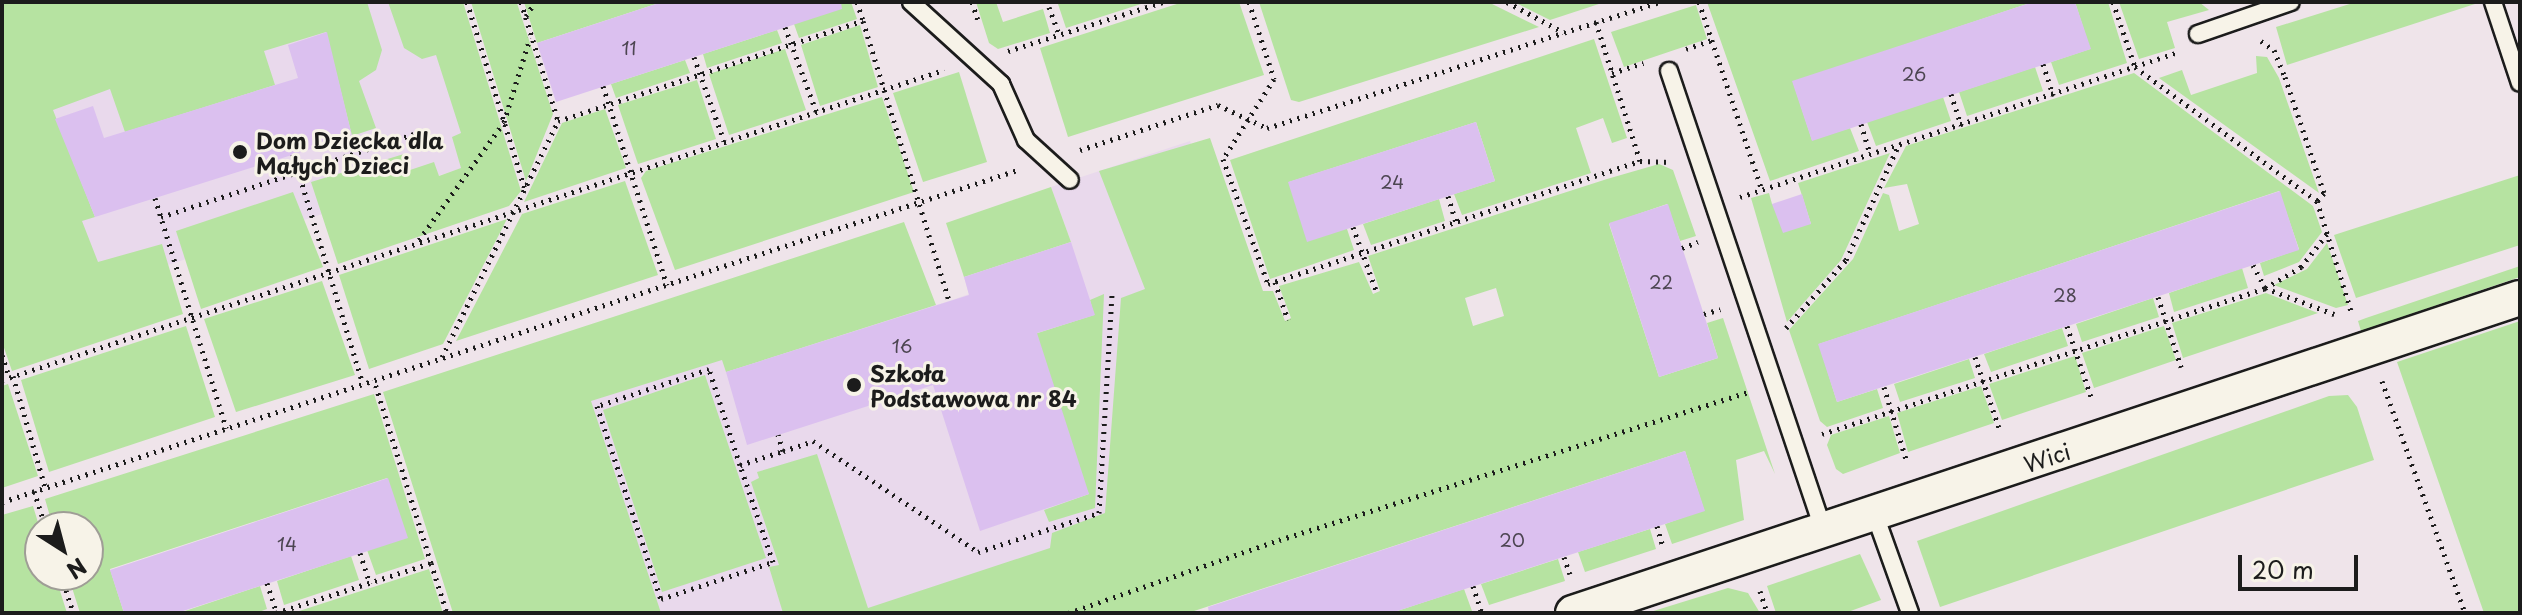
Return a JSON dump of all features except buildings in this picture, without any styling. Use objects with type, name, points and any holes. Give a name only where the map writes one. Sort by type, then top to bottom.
[{"type":"street","name":"Wici","points":[[1573,598],[1875,515],[2520,298]]},
{"type":"lane","points":[[911,2],[1001,84],[1026,140],[1070,180]]},
{"type":"lane","points":[[2198,34],[2291,2]]},
{"type":"lane","points":[[2493,2],[2520,83]]},
{"type":"lane","points":[[1669,71],[1824,531]]},
{"type":"lane","points":[[1875,515],[1910,613]]},
{"type":"path","points":[[467,2],[526,190]]},
{"type":"path","points":[[442,358],[558,121],[521,2]]},
{"type":"path","points":[[525,17],[535,2]]},
{"type":"path","points":[[857,2],[921,201],[949,301]]},
{"type":"path","points":[[2,380],[816,111],[1163,2]]},
{"type":"path","points":[[1249,2],[1274,79],[1251,120],[1223,159],[1268,284],[1640,161],[1675,163]]},
{"type":"path","points":[[1507,2],[1564,32]]},
{"type":"path","points":[[2,502],[1218,105],[1267,128],[1659,2]]},
{"type":"path","points":[[1699,2],[1762,190]]},
{"type":"path","points":[[2113,2],[2135,67],[2317,201],[2358,335],[2371,349],[2465,613]]},
{"type":"path","points":[[1049,7],[1059,35]]},
{"type":"path","points":[[558,121],[863,21]]},
{"type":"path","points":[[2234,21],[2274,50],[2324,193],[2317,201]]},
{"type":"path","points":[[1596,22],[1640,161]]},
{"type":"path","points":[[785,27],[816,111]]},
{"type":"path","points":[[417,242],[504,122],[527,58],[530,33]]},
{"type":"path","points":[[1713,205],[2175,54],[2198,34]]},
{"type":"path","points":[[694,57],[724,141]]},
{"type":"path","points":[[2043,64],[2053,95]]},
{"type":"path","points":[[603,86],[667,285]]},
{"type":"path","points":[[1951,94],[1961,125]]},
{"type":"path","points":[[1861,124],[1870,154]]},
{"type":"path","points":[[161,217],[416,133]]},
{"type":"path","points":[[1785,329],[1846,260],[1900,144]]},
{"type":"path","points":[[293,154],[363,384]]},
{"type":"path","points":[[1448,196],[1456,222]]},
{"type":"path","points":[[155,198],[226,428]]},
{"type":"path","points":[[1353,227],[1377,293]]},
{"type":"path","points":[[1793,444],[2265,288],[2301,267],[2327,234]]},
{"type":"path","points":[[1682,248],[1703,241]]},
{"type":"path","points":[[2253,265],[2265,288],[2334,314]]},
{"type":"path","points":[[1275,282],[1288,320]]},
{"type":"path","points":[[740,465],[813,441],[978,552],[1099,513],[1112,292]]},
{"type":"path","points":[[2158,297],[2181,367]]},
{"type":"path","points":[[1704,314],[1725,308]]},
{"type":"path","points":[[2067,326],[2091,397]]},
{"type":"path","points":[[2,355],[45,487]]},
{"type":"path","points":[[1975,357],[1999,428]]},
{"type":"path","points":[[709,369],[740,465],[773,562],[661,599],[597,406],[709,369]]},
{"type":"path","points":[[374,380],[447,613]]},
{"type":"path","points":[[1068,613],[1279,540],[1773,384]]},
{"type":"path","points":[[1884,387],[1906,459]]},
{"type":"path","points":[[778,435],[783,451]]},
{"type":"path","points":[[34,491],[41,511]]},
{"type":"path","points":[[1657,526],[1665,553]]},
{"type":"path","points":[[360,553],[370,583]]},
{"type":"path","points":[[1564,557],[1573,598]]},
{"type":"path","points":[[267,583],[276,613],[431,563]]},
{"type":"path","points":[[1473,586],[1482,613]]},
{"type":"path","points":[[66,591],[73,613]]},
{"type":"shaded area","name":"Dom Dziecka dla Małych Dzieci","points":[[51,2],[429,2],[474,148],[465,167],[68,298],[2,18]]},
{"type":"shaded area","name":"Szkoła Podstawowa nr 84","points":[[1190,141],[1305,505],[973,613],[466,613],[402,398],[704,298],[726,371],[949,301],[969,294],[964,277],[1071,242],[1051,187]]},
{"type":"green space","points":[[2,2],[367,2],[382,50],[376,70],[359,81],[376,128],[352,136],[326,32],[264,51],[275,85],[125,132],[110,89],[53,110],[95,217],[82,221],[98,262],[162,244],[183,314],[12,371],[2,342]]},
{"type":"green space","points":[[388,2],[463,2],[521,191],[509,206],[338,264],[311,182],[404,154],[410,170],[434,162],[439,176],[461,168],[452,137],[461,133],[436,55],[422,59],[404,48]]},
{"type":"green space","points":[[471,2],[517,3],[553,114],[526,181]]},
{"type":"green space","points":[[524,2],[662,2],[537,43]]},
{"type":"green space","points":[[831,2],[851,2],[857,19],[799,38],[794,24]]},
{"type":"green space","points":[[976,2],[996,2],[1003,22],[1043,9],[1050,33],[998,49],[989,43]]},
{"type":"green space","points":[[1183,2],[1239,2],[1264,75],[1068,137],[1040,48]]},
{"type":"green space","points":[[1259,2],[1488,2],[1539,27],[1299,102],[1291,100]]},
{"type":"green space","points":[[1514,2],[1605,2],[1550,20]]},
{"type":"green space","points":[[1707,2],[2033,2],[1793,82],[1812,140],[1850,128],[1859,151],[1770,181]]},
{"type":"green space","points":[[2075,2],[2108,2],[2127,63],[2059,85],[2051,62],[2090,49]]},
{"type":"green space","points":[[2119,2],[2199,2],[2209,10],[2167,22],[2175,48],[2139,59]]},
{"type":"green space","points":[[2356,2],[2478,3],[2287,65],[2276,27]]},
{"type":"green space","points":[[1058,4],[1141,4],[1066,28]]},
{"type":"green space","points":[[1696,5],[1707,39],[1624,67],[1611,32]]},
{"type":"green space","points":[[860,25],[878,87],[820,106],[801,45]]},
{"type":"green space","points":[[777,30],[782,43],[707,68],[703,54]]},
{"type":"green space","points":[[1594,39],[1627,138],[1612,143],[1603,118],[1576,128],[1591,173],[1462,215],[1454,194],[1495,181],[1476,122],[1289,182],[1347,229],[1354,250],[1270,279],[1230,160]]},
{"type":"green space","points":[[785,49],[806,110],[729,135],[709,74]]},
{"type":"green space","points":[[2256,56],[2267,57],[2279,78],[2319,193],[2159,78],[2182,70],[2191,95],[2257,73]]},
{"type":"green space","points":[[685,60],[690,73],[616,98],[611,84]]},
{"type":"green space","points":[[2035,67],[2043,91],[1967,116],[1959,92]]},
{"type":"green space","points":[[959,72],[987,162],[923,182],[893,93]]},
{"type":"green space","points":[[2134,73],[2313,206],[2322,232],[2299,262],[2264,276],[2260,263],[2299,249],[2279,191],[1819,344],[1837,402],[1877,389],[1883,408],[1827,427],[1820,421],[1789,330],[1853,259],[1883,193],[1889,195],[1899,231],[1919,224],[1907,184],[1884,188],[1906,146]]},
{"type":"green space","points":[[697,80],[716,139],[638,164],[618,105]]},
{"type":"green space","points":[[882,97],[914,192],[675,270],[641,178],[646,171]]},
{"type":"green space","points":[[1943,97],[1951,121],[1876,146],[1867,122]]},
{"type":"green space","points":[[605,109],[626,168],[524,202],[562,123]]},
{"type":"green space","points":[[1210,138],[1263,291],[1273,291],[1285,321],[1291,318],[1279,286],[1359,262],[1373,294],[1380,291],[1368,256],[1659,164],[1673,170],[1696,236],[1680,241],[1667,204],[1609,224],[1659,377],[1718,358],[1707,323],[1723,318],[1775,474],[1764,451],[1736,460],[1744,520],[1672,544],[1665,524],[1704,510],[1685,451],[1188,613],[783,613],[769,567],[779,565],[751,482],[759,478],[757,472],[817,454],[868,608],[1050,548],[1052,533],[1105,513],[1121,298],[1145,289],[1099,171]],"holes":[[[1496,288],[1504,316],[1473,326],[1465,298]]]},
{"type":"green space","points":[[1890,153],[1841,260],[1787,322],[1751,198],[1769,193],[1772,204],[1811,224],[1798,183]]},
{"type":"green space","points":[[2520,175],[2520,245],[2356,298],[2334,235]]},
{"type":"green space","points":[[625,181],[658,275],[456,341],[522,214]]},
{"type":"green space","points":[[1051,187],[1071,242],[964,277],[946,223]]},
{"type":"green space","points":[[293,192],[323,267],[201,309],[176,231]]},
{"type":"green space","points":[[1439,199],[1445,221],[1371,245],[1363,224]]},
{"type":"green space","points":[[507,219],[443,344],[369,369],[339,275]]},
{"type":"green space","points":[[904,222],[936,305],[726,372],[722,360],[591,401],[661,613],[453,613],[383,392]]},
{"type":"green space","points":[[2327,243],[2348,305],[2336,308],[2274,285],[2307,269]]},
{"type":"green space","points":[[2520,266],[2520,277],[2361,331],[2358,321]]},
{"type":"green space","points":[[2242,268],[2248,288],[2174,312],[2169,293]]},
{"type":"green space","points":[[322,281],[355,375],[236,412],[204,319]]},
{"type":"green space","points":[[2266,293],[2318,313],[2183,358],[2172,323]]},
{"type":"green space","points":[[1104,294],[1095,508],[1049,522],[1044,510],[1089,494],[1007,343],[1094,315],[1090,300]]},
{"type":"green space","points":[[2153,298],[2159,317],[2082,342],[2076,324]]},
{"type":"green space","points":[[2520,321],[2520,613],[2484,613],[2397,362]]},
{"type":"green space","points":[[186,326],[215,417],[49,472],[21,380]]},
{"type":"green space","points":[[2164,326],[2176,360],[2094,388],[2082,353]]},
{"type":"green space","points":[[2062,328],[2068,346],[1991,372],[1984,354]]},
{"type":"green space","points":[[2075,356],[2086,392],[2002,420],[1989,384]]},
{"type":"green space","points":[[1969,359],[1975,378],[1900,402],[1894,384]]},
{"type":"green space","points":[[705,375],[766,558],[662,592],[603,410]]},
{"type":"green space","points":[[8,384],[38,476],[2,488],[2,386]]},
{"type":"green space","points":[[1981,386],[1994,423],[1908,452],[1897,413]]},
{"type":"green space","points":[[374,394],[425,559],[376,575],[367,550],[387,478],[110,569],[124,613],[80,613],[73,591],[104,591],[104,511],[48,511],[45,499]]},
{"type":"green space","points":[[2348,395],[2357,407],[2374,460],[1940,607],[1917,541],[2329,396]]},
{"type":"green space","points":[[1889,416],[1900,453],[1843,474],[1836,469],[1827,445],[1831,435]]},
{"type":"green space","points":[[33,506],[35,511],[24,511],[24,591],[60,591],[67,613],[2,613],[2,515]]},
{"type":"green space","points":[[1650,529],[1656,549],[1585,572],[1578,552]]},
{"type":"green space","points":[[1860,554],[1881,600],[1845,613],[1776,613],[1767,586]]},
{"type":"green space","points":[[351,556],[359,580],[284,605],[277,581]]},
{"type":"green space","points":[[1558,559],[1565,581],[1489,605],[1481,584]]},
{"type":"green space","points":[[429,569],[443,613],[293,613]]},
{"type":"green space","points":[[260,586],[267,609],[256,613],[185,611]]},
{"type":"green space","points":[[1728,588],[1748,593],[1760,613],[1647,613]]},
{"type":"green space","points":[[1464,589],[1472,611],[1391,613]]},
{"type":"place","name":"Dom Dziecka dla Małych Dzieci","points":[[240,152]]},
{"type":"place","name":"Szkoła Podstawowa nr 84","points":[[854,385]]}]
